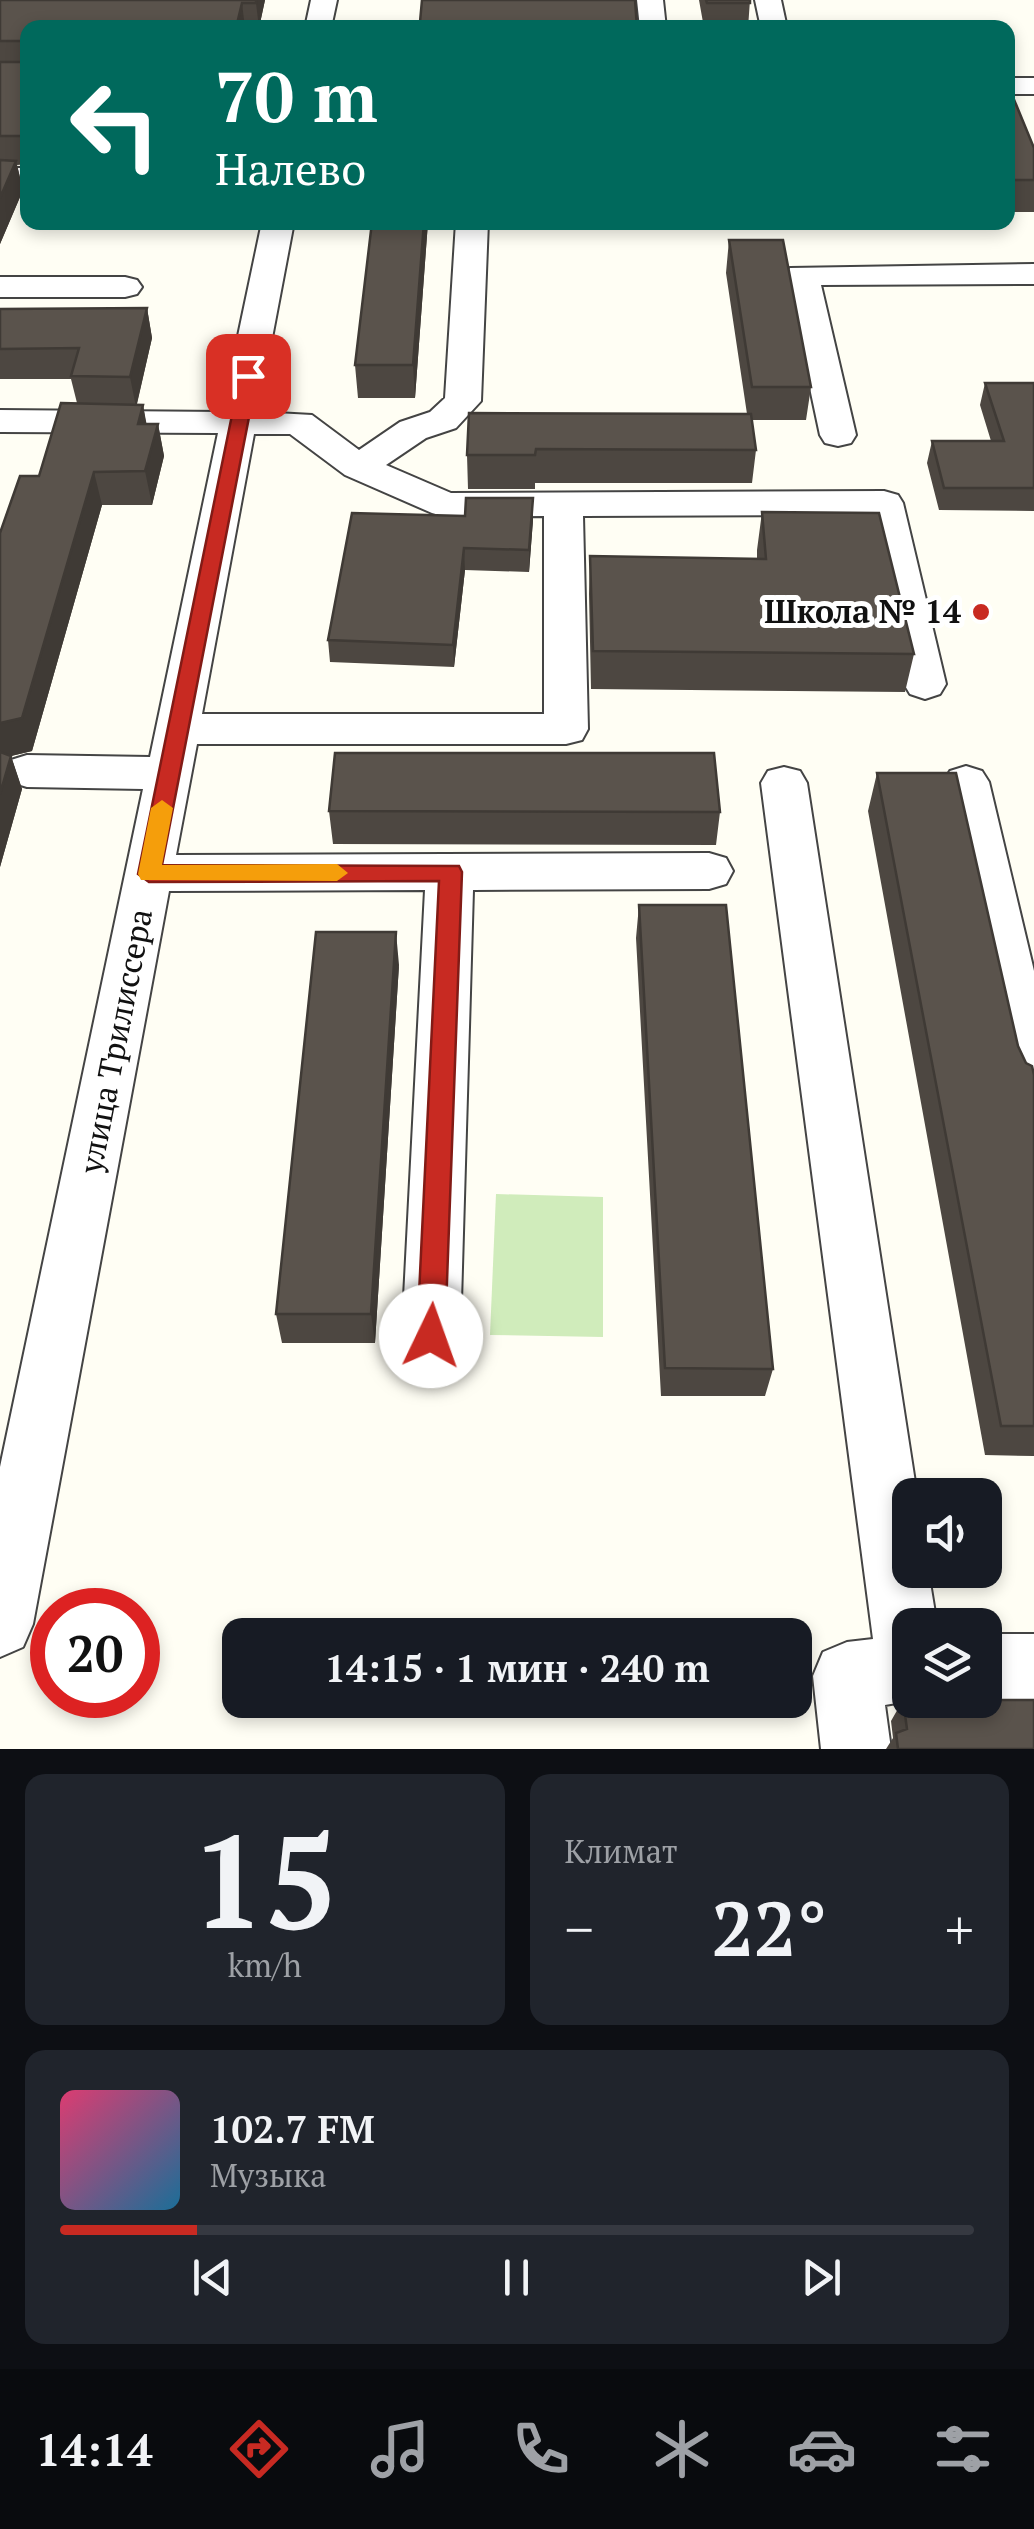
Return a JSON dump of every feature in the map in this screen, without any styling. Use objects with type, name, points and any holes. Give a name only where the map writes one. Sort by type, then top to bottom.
[{"type":"street","name":"улица Трилиссера","points":[[0,1624],[276,230]]},
{"type":"street","points":[[358,467],[413,430],[443,420],[463,402],[472,230]]},
{"type":"street","points":[[838,435],[802,275],[1034,274]]},
{"type":"street","points":[[0,287],[125,287]]},
{"type":"street","points":[[0,422],[299,422],[358,467],[446,505],[891,503],[925,684]]},
{"type":"street","points":[[27,771],[174,751],[566,730],[563,504]]},
{"type":"street","points":[[966,782],[1034,1081]]},
{"type":"street","points":[[784,783],[901,1608]]},
{"type":"street","points":[[149,874],[709,871]]},
{"type":"street","points":[[431,1336],[450,872]]},
{"type":"street","points":[[1002,1668],[1034,1667]]},
{"type":"street","points":[[856,1749],[847,1676],[892,1670]]},
{"type":"green space","points":[[496,1194],[603,1197],[603,1337],[490,1335]]},
{"type":"building","points":[[0,0],[256,0],[242,3],[238,20],[20,20],[20,41],[0,41]]},
{"type":"building","points":[[422,0],[635,0],[636,20],[420,20]]},
{"type":"building","points":[[706,0],[750,0],[750,3],[707,3]]},
{"type":"building","points":[[0,62],[20,62],[20,136],[0,136]]},
{"type":"building","points":[[1015,102],[1034,148],[1034,180],[1015,180]]},
{"type":"building","points":[[0,160],[16,161],[0,198]]},
{"type":"building","points":[[371,230],[423,230],[413,365],[355,365]]},
{"type":"building","points":[[729,240],[783,240],[811,387],[752,387]]},
{"type":"building","points":[[147,308],[130,377],[71,376],[79,348],[0,349],[0,309]]},
{"type":"building","points":[[985,383],[1034,383],[1034,488],[944,488],[932,441],[1004,441]]},
{"type":"building","points":[[61,403],[143,405],[138,424],[158,424],[145,471],[94,472],[22,718],[0,723],[0,533],[20,476],[39,476]]},
{"type":"building","points":[[469,413],[751,414],[756,450],[536,449],[535,455],[467,455]]},
{"type":"building","points":[[466,498],[533,498],[529,550],[464,548],[453,645],[328,640],[352,513],[465,516]]},
{"type":"building","points":[[762,512],[879,513],[914,654],[593,651],[590,556],[766,559]]},
{"type":"building","points":[[0,752],[11,756],[0,794]]},
{"type":"building","points":[[335,753],[714,753],[720,812],[329,811]]},
{"type":"building","points":[[877,773],[956,773],[1018,1046],[1026,1063],[1032,1066],[1034,1426],[1001,1426]]},
{"type":"building","points":[[639,905],[726,905],[773,1369],[665,1368]]},
{"type":"building","points":[[316,932],[396,932],[371,1314],[276,1314]]},
{"type":"building","points":[[1002,1700],[1034,1700],[1034,1749],[898,1749],[896,1733],[907,1729],[905,1718],[1002,1718]]},
{"type":"slow traffic","points":[[162,808],[149,874],[337,873]]},
{"type":"place","name":"Школа № 14","points":[[981,612]]},
{"type":"route","points":[[248,376],[149,874],[450,872],[431,1336]]}]
